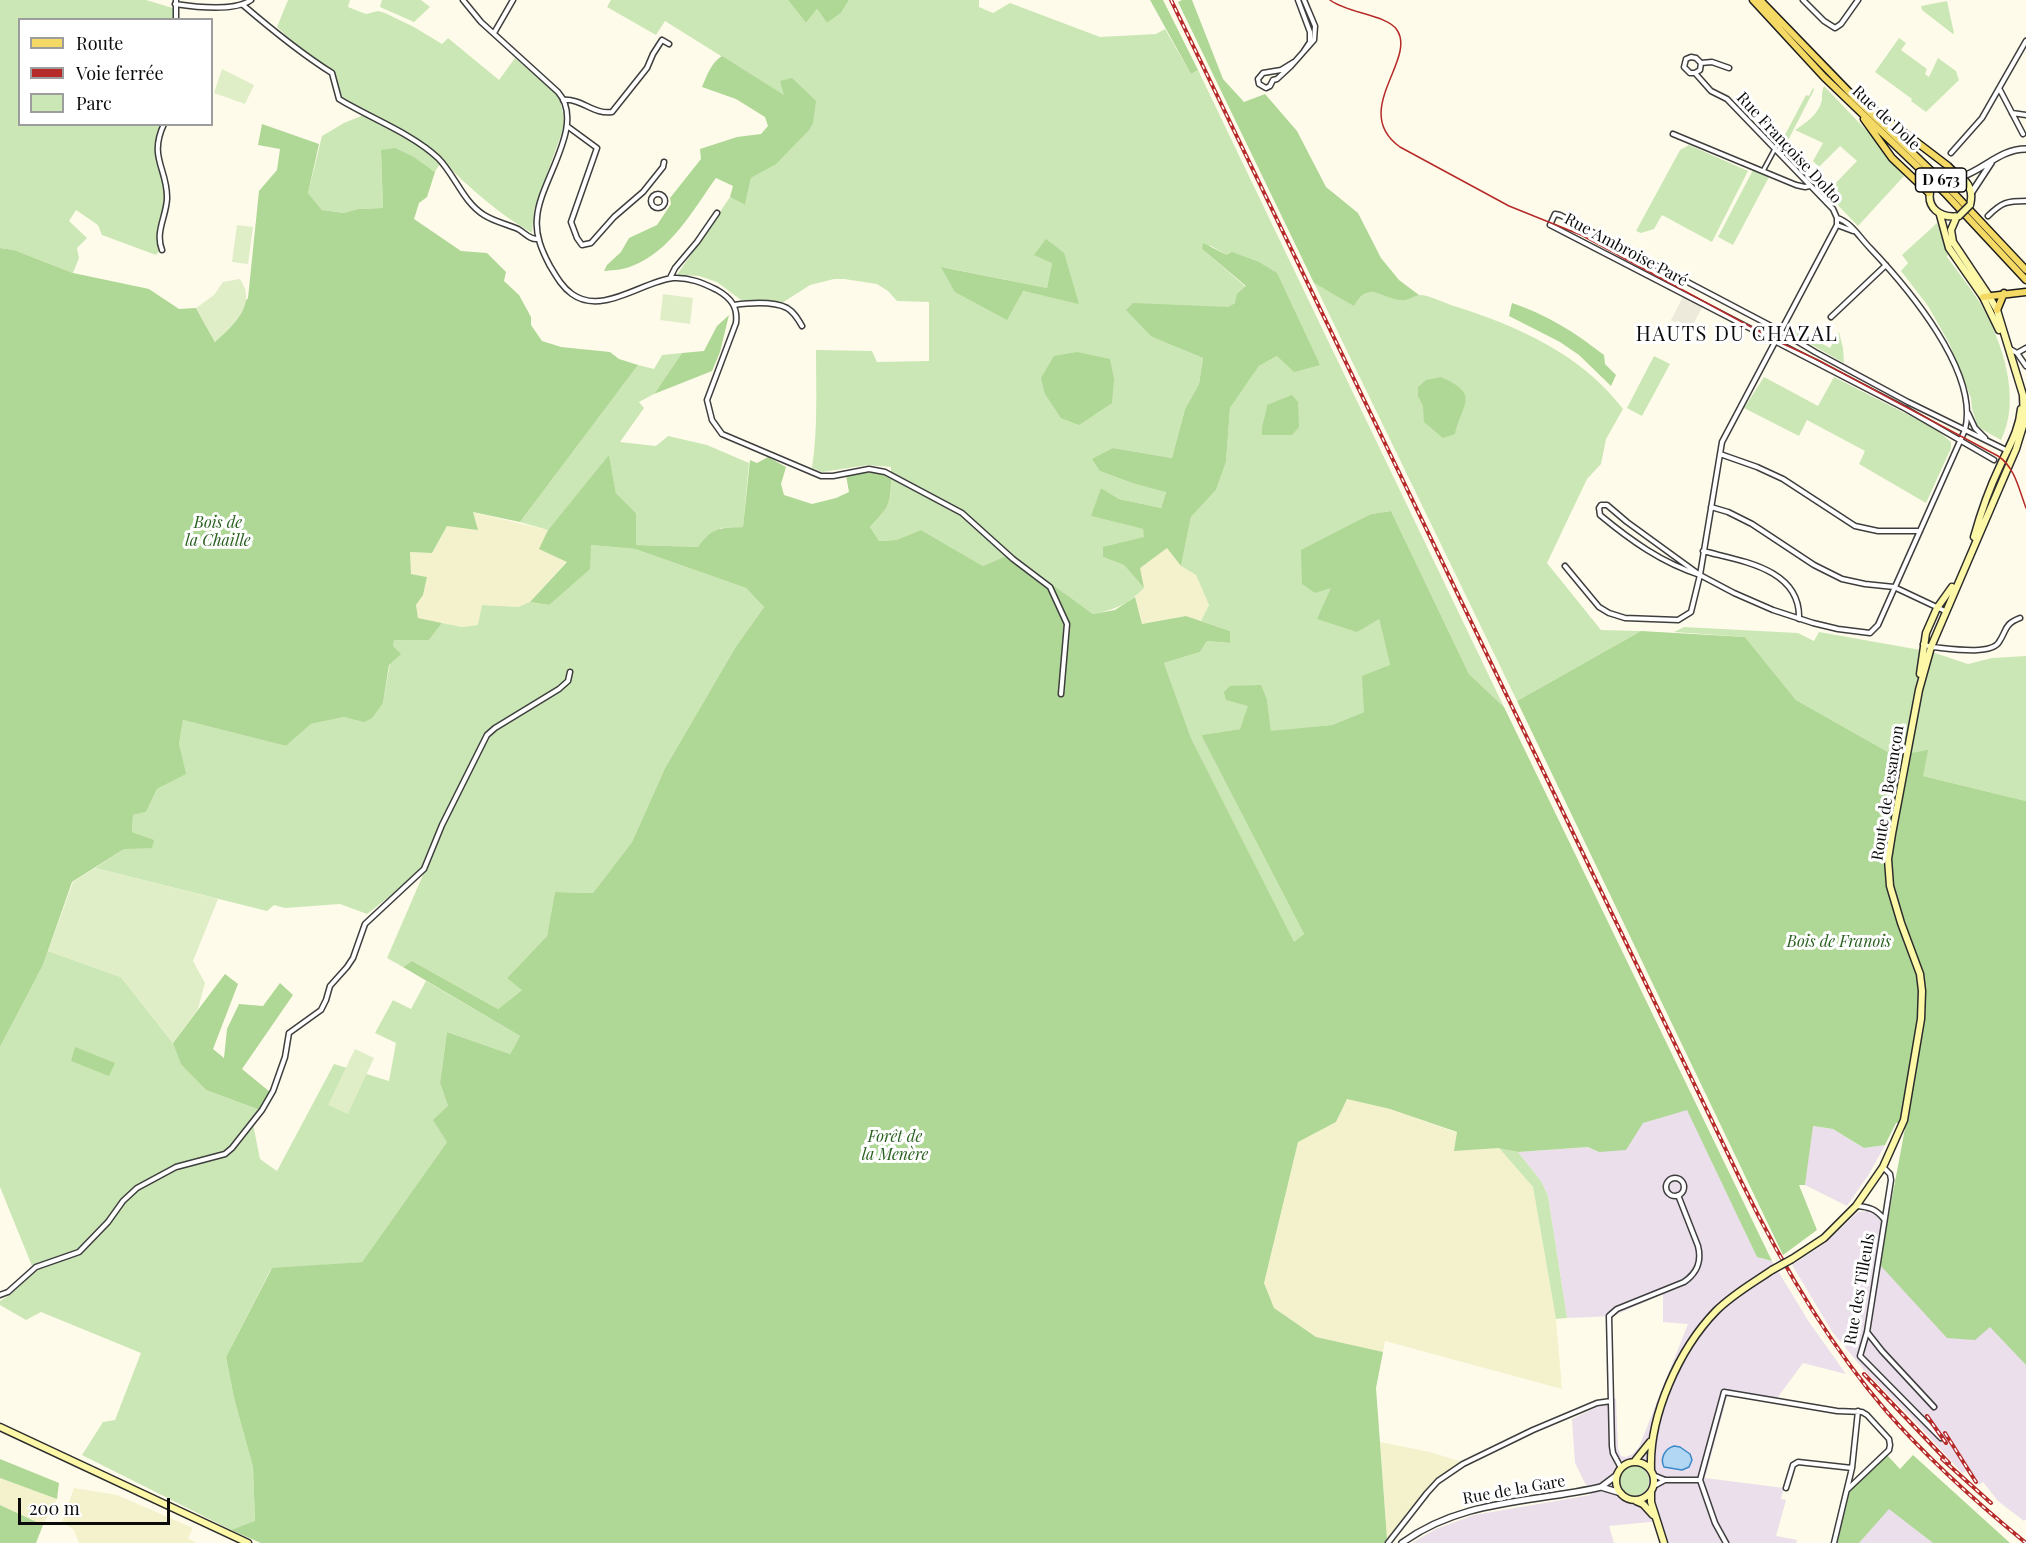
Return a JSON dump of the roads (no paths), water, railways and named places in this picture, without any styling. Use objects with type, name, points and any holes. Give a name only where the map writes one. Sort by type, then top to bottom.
[{"type":"main road","name":"Rue de Dole","points":[[1753,0],[1824,77],[1944,192],[2026,280]]},
{"type":"main road","name":"Rue de Dole","points":[[1760,0],[1852,95],[1948,188],[2026,270]]},
{"type":"main road","points":[[1852,95],[1968,183],[1972,192],[1970,205],[1958,216],[1951,230],[1953,242],[1986,297],[2008,349],[2023,395],[2024,423],[2011,460],[1943,606]]},
{"type":"main road","points":[[1857,108],[1892,158],[1931,189]]},
{"type":"main road","points":[[1943,606],[2002,461],[2009,451],[2020,422],[2021,406],[2018,387],[1996,310],[1949,248],[1940,215],[1932,206],[1931,189],[1942,176],[1959,176]]},
{"type":"main road","points":[[1940,215],[1958,216]]},
{"type":"main road","points":[[1986,297],[2026,292]]},
{"type":"main road","points":[[1996,310],[2004,293]]},
{"type":"main road","name":"Route de Besançon","points":[[1919,690],[1923,645],[1943,606]]},
{"type":"main road","name":"Route de Besançon","points":[[1651,1442],[1662,1403],[1680,1360],[1692,1340],[1723,1305],[1744,1288],[1831,1232],[1856,1206],[1883,1167],[1904,1120],[1922,1010],[1920,974],[1894,902],[1888,859],[1919,690],[1943,606]]},
{"type":"main road","points":[[0,1427],[248,1543]]},
{"type":"main road","points":[[1651,1442],[1634,1462],[1622,1468],[1616,1481],[1621,1493],[1643,1504],[1656,1521]]},
{"type":"main road","points":[[1651,1442],[1653,1489],[1651,1502],[1664,1543]]},
{"type":"main road","points":[[1634,1462],[1646,1465],[1652,1472]]},
{"type":"main road","points":[[1635,1500],[1647,1496],[1653,1489]]},
{"type":"street","points":[[176,18],[176,2],[203,8],[243,5],[251,0]]},
{"type":"street","points":[[464,0],[481,22],[558,92],[567,111],[564,137],[539,201],[536,218],[538,239],[558,279],[568,291],[583,300],[600,300],[622,296],[670,278],[683,278],[720,292],[734,305],[736,323],[707,400],[712,420],[722,434],[821,476],[869,469],[885,472],[962,513],[1013,559],[1050,587],[1067,624],[1061,694]]},
{"type":"street","points":[[494,34],[513,0]]},
{"type":"street","points":[[1298,0],[1311,37],[1304,52]]},
{"type":"street","points":[[1294,62],[1281,70],[1260,75],[1259,84],[1268,87],[1273,80],[1277,79],[1294,62],[1304,52],[1311,45],[1316,36],[1315,26],[1304,0]]},
{"type":"street","points":[[1803,0],[1835,28],[1841,24],[1858,0]]},
{"type":"street","points":[[243,5],[292,43],[302,54],[332,73],[339,99],[422,145],[438,158],[466,197],[484,215],[538,239]]},
{"type":"street","points":[[1301,8],[1309,11]]},
{"type":"street","points":[[563,100],[570,99],[604,114],[612,112],[647,68],[663,40],[669,44]]},
{"type":"street","points":[[1951,153],[1982,118],[2026,41]]},
{"type":"street","points":[[1701,63],[1701,68],[1695,73],[1687,72],[1684,67],[1688,58],[1694,57],[1701,63],[1712,62],[1729,68]]},
{"type":"street","name":"Rue Françoise Dolto","points":[[1695,73],[1711,90],[1727,99],[1776,147],[1833,209],[1837,225],[1855,232]]},
{"type":"street","points":[[1269,74],[1273,80]]},
{"type":"street","points":[[1999,89],[2023,134]]},
{"type":"street","points":[[2011,112],[2026,115]]},
{"type":"street","points":[[162,250],[159,241],[167,194],[158,163],[157,147],[163,126]]},
{"type":"street","points":[[567,126],[597,148],[571,222],[582,245],[591,243],[614,217],[643,192],[663,167],[664,162]]},
{"type":"street","points":[[1673,134],[1796,185],[1810,186]]},
{"type":"street","points":[[1762,171],[1776,147]]},
{"type":"street","points":[[1959,176],[1974,172],[2011,150],[2026,149]]},
{"type":"street","points":[[1972,192],[1980,177],[1996,158]]},
{"type":"street","points":[[643,192],[652,198]]},
{"type":"street","points":[[1988,216],[2005,202],[2026,201]]},
{"type":"street","points":[[670,278],[675,268],[698,242],[717,213]]},
{"type":"street","name":"Rue Ambroise Paré","points":[[1994,460],[1914,414],[1550,225],[1552,217],[1556,214],[1560,215],[1964,432],[2009,451]]},
{"type":"street","name":"Rue Françoise Dolto","points":[[1837,218],[1847,222],[1887,265],[1909,290],[1940,335],[1961,383],[1968,412],[1964,432]]},
{"type":"street","points":[[1565,566],[1599,607],[1609,613],[1625,618],[1678,620],[1684,618],[1693,609],[1722,442],[1837,225]]},
{"type":"street","points":[[1831,317],[1887,265]]},
{"type":"street","points":[[734,305],[786,307],[796,316],[802,326]]},
{"type":"street","points":[[2017,353],[2026,348]]},
{"type":"street","points":[[2008,349],[2017,353],[2026,366]]},
{"type":"street","points":[[1968,412],[1975,428],[1991,443]]},
{"type":"street","points":[[1700,575],[1607,505],[1600,506],[1600,514],[1629,539],[1656,556],[1753,602],[1799,619],[1838,629],[1873,632],[1964,432]]},
{"type":"street","points":[[1720,454],[1779,477],[1855,526],[1878,531],[1920,531]]},
{"type":"street","points":[[1711,507],[1741,518],[1842,579],[1894,587],[1943,606]]},
{"type":"street","points":[[1703,551],[1745,560],[1771,573],[1785,583],[1792,592],[1798,605],[1799,619]]},
{"type":"street","points":[[1923,645],[1986,651],[1999,643],[2007,625],[2020,618]]},
{"type":"street","points":[[0,1296],[8,1292],[36,1267],[79,1252],[137,1188],[176,1167],[225,1154],[232,1148],[262,1110],[273,1091],[285,1058],[289,1033],[321,1010],[330,986],[353,957],[365,924],[424,869],[442,825],[488,735],[495,728],[559,689],[568,681],[570,672]]},
{"type":"street","name":"Rue des Tilleuls","points":[[1883,1167],[1890,1174],[1891,1180],[1867,1332],[1860,1356],[1941,1438]]},
{"type":"street","points":[[1678,1178],[1683,1182],[1684,1189],[1678,1195],[1671,1194],[1667,1190],[1667,1183],[1672,1179],[1678,1178]]},
{"type":"street","points":[[1622,1468],[1613,1453],[1609,1316],[1617,1309],[1692,1276],[1698,1266],[1700,1254],[1678,1195]]},
{"type":"street","name":"Rue des Tilleuls","points":[[1856,1206],[1869,1207],[1884,1219]]},
{"type":"street","points":[[1867,1332],[1934,1407]]},
{"type":"street","points":[[1726,1543],[1715,1523],[1700,1480],[1724,1392],[1867,1414],[1889,1439],[1890,1445],[1888,1450],[1848,1489]]},
{"type":"street","points":[[1388,1543],[1427,1493],[1446,1475],[1463,1464],[1533,1430],[1597,1403],[1611,1401]]},
{"type":"street","points":[[1834,1543],[1852,1468],[1858,1412]]},
{"type":"street","points":[[1786,1488],[1793,1465],[1798,1462],[1852,1468]]},
{"type":"street","points":[[1652,1472],[1665,1480],[1700,1480]]},
{"type":"street","points":[[1602,1487],[1617,1475]]},
{"type":"street","points":[[1653,1489],[1665,1480]]},
{"type":"street","points":[[1602,1487],[1621,1493]]},
{"type":"street","name":"Rue de la Gare","points":[[1402,1543],[1426,1527],[1466,1511],[1602,1487]]},
{"type":"water","points":[[1674,1446],[1690,1454],[1692,1460],[1689,1467],[1682,1470],[1664,1467],[1662,1461],[1664,1455]]},
{"type":"tram line","points":[[1330,0],[1385,21],[1397,30],[1401,42],[1399,56],[1382,102],[1381,118],[1386,133],[1400,147],[1509,206],[1581,235],[1777,341],[1818,360],[1998,456],[2009,466],[2026,508]]},
{"type":"railway","points":[[1171,0],[1772,1242],[1825,1330],[1887,1412],[1954,1480],[2026,1543]]},
{"type":"railway","points":[[1864,1374],[1949,1463]]},
{"type":"railway","points":[[1927,1416],[1946,1443]]},
{"type":"railway","points":[[1945,1433],[1976,1482]]},
{"type":"railway","points":[[1942,1459],[1991,1503]]},
{"type":"district","name":"HAUTS DU CHAZAL","points":[[1737,335]]},
{"type":"park label","name":"Bois de la Chaille","points":[[218,532]]},
{"type":"park label","name":"Bois de Franois","points":[[1839,942]]},
{"type":"park label","name":"Forêt de la Menère","points":[[895,1146]]}]
